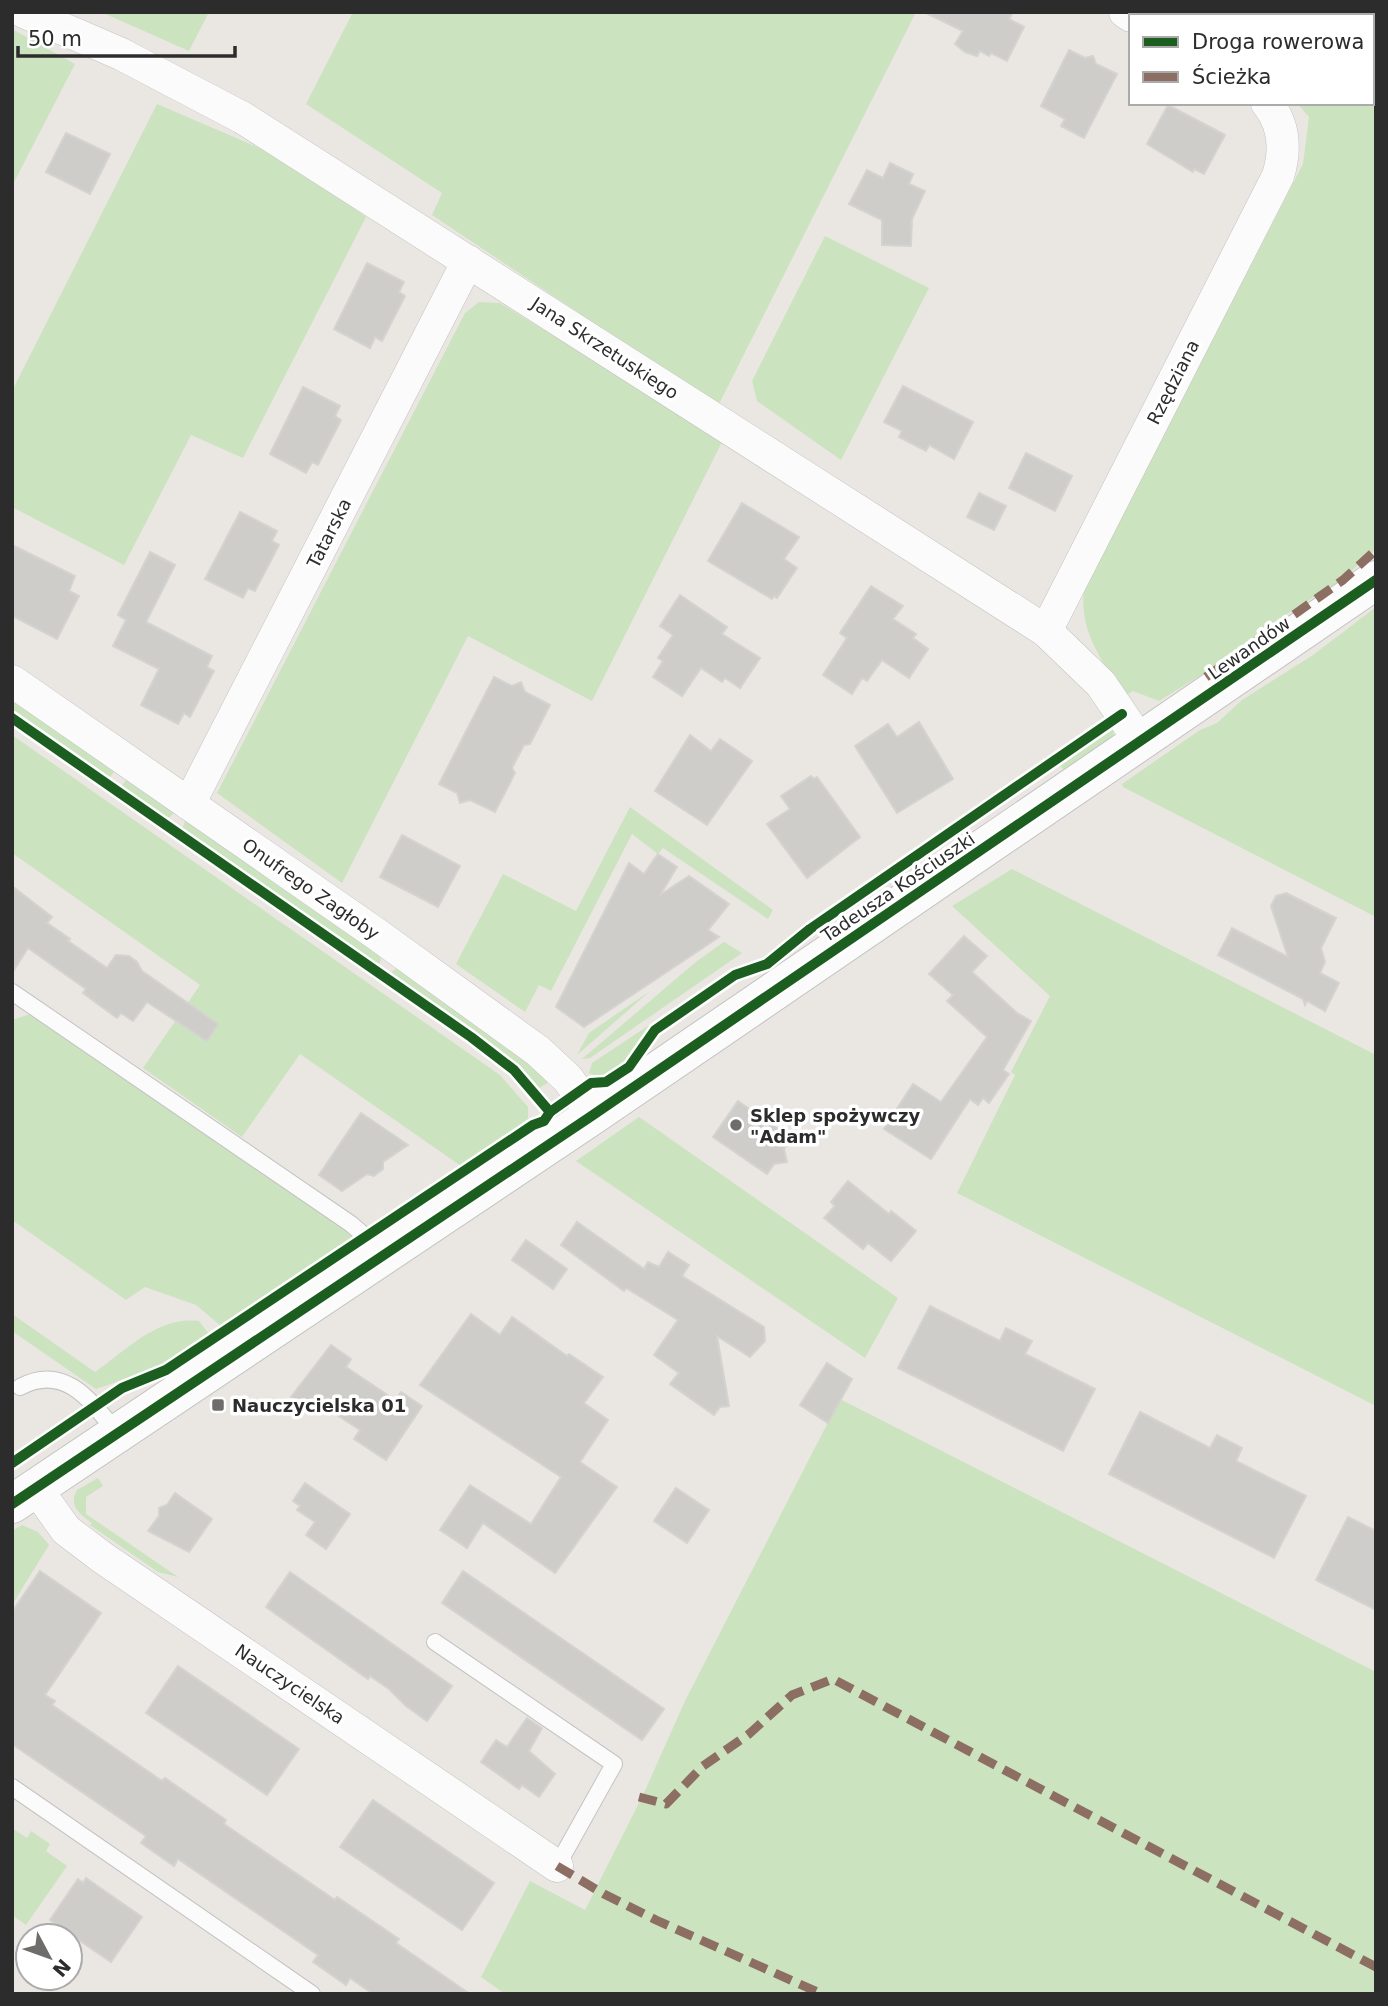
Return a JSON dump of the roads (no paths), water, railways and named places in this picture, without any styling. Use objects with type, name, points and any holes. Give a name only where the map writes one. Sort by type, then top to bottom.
[{"type":"street","name":"Jana Skrzetuskiego","points":[[24,12],[121,54],[243,118],[1046,631],[1101,684],[1141,743]]},
{"type":"street","name":"Rzędziana","points":[[1046,631],[1278,176],[1285,153],[1274,116]]},
{"type":"street","name":"Tatarska","points":[[188,804],[468,261]]},
{"type":"street","name":"Lewandów","points":[[1141,743],[1376,580]]},
{"type":"street","name":"Onufrego Zagłoby","points":[[12,681],[538,1051],[568,1079],[593,1115]]},
{"type":"street","name":"Tadeusza Kościuszki","points":[[24,1496],[593,1115],[1141,743]]},
{"type":"street","name":"Nauczycielska","points":[[24,1496],[103,1558],[557,1866]]},
{"type":"lane","points":[[12,992],[351,1224],[366,1237],[381,1257]]},
{"type":"lane","points":[[20,1387],[43,1379],[67,1381],[86,1395],[117,1433]]},
{"type":"lane","points":[[435,1642],[614,1764],[557,1866]]},
{"type":"lane","points":[[12,1787],[312,1994]]},
{"type":"place","name":"Sklep spożywczy \"Adam\"","points":[[736,1125]]},
{"type":"place","name":"Nauczycielska 01","points":[[218,1405]]}]
